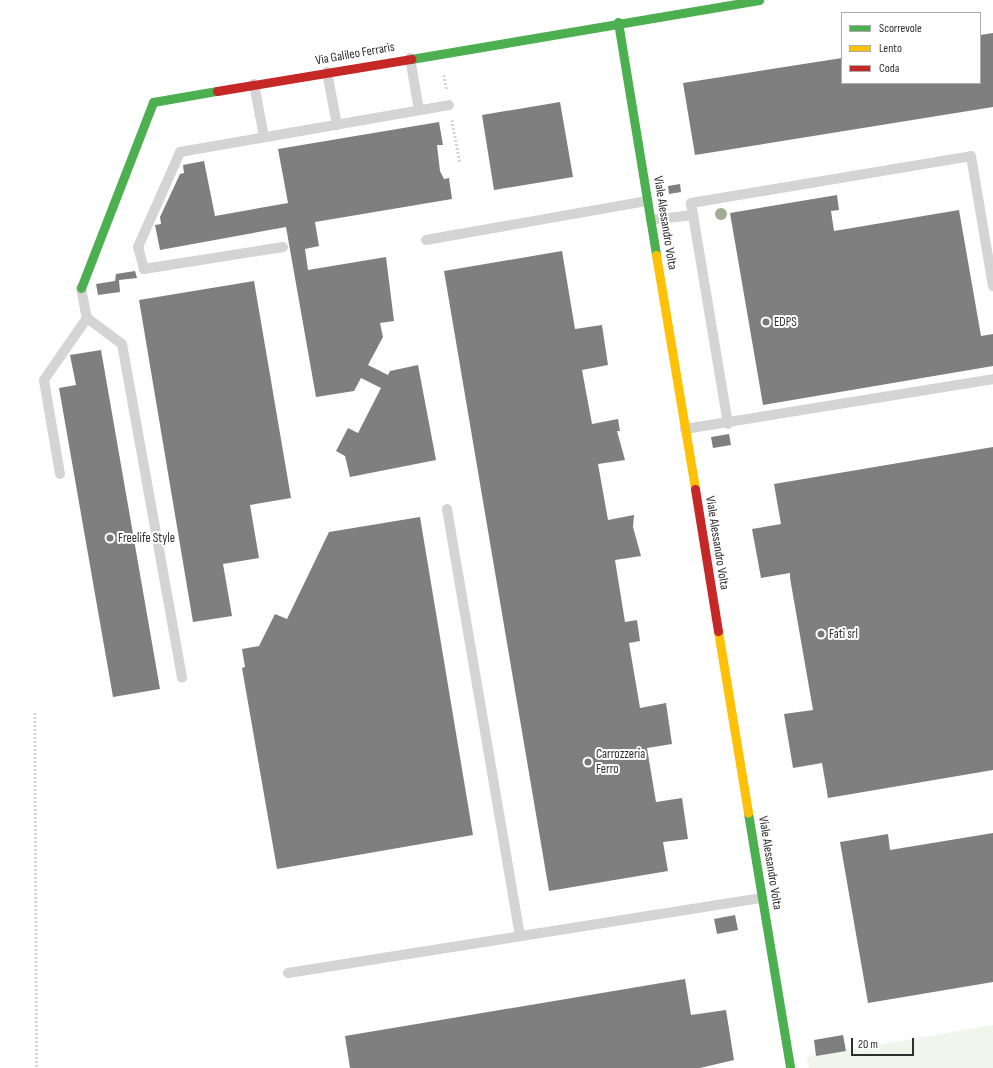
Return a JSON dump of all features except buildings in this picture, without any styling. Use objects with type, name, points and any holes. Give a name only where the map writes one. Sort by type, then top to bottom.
[{"type":"street","name":"Via Galileo Ferraris","points":[[81,288],[152,102],[618,22],[759,0]]},
{"type":"street","name":"Viale Alessandro Volta","points":[[618,22],[790,1068]]},
{"type":"lane","points":[[410,58],[419,110]]},
{"type":"lane","points":[[327,72],[337,125]]},
{"type":"lane","points":[[254,84],[264,137]]},
{"type":"lane","points":[[283,247],[144,270],[138,247],[180,152],[449,105]]},
{"type":"lane","points":[[728,424],[691,203],[971,156],[993,286]]},
{"type":"lane","points":[[426,240],[648,201]]},
{"type":"lane","points":[[651,220],[693,215]]},
{"type":"lane","points":[[60,474],[44,380],[86,318],[81,288]]},
{"type":"lane","points":[[86,318],[122,344],[182,678]]},
{"type":"lane","points":[[685,429],[728,424],[993,379]]},
{"type":"lane","points":[[447,509],[520,936]]},
{"type":"lane","points":[[288,973],[762,898]]},
{"type":"path","points":[[35,712],[37,1068]]},
{"type":"shaded area","points":[[993,1025],[993,1068],[809,1068],[807,1057]]},
{"type":"traffic: fast","points":[[411,59],[759,0]]},
{"type":"traffic: fast","points":[[618,22],[656,255]]},
{"type":"traffic: fast","points":[[81,288],[153,102],[217,91]]},
{"type":"traffic: fast","points":[[748,813],[790,1068]]},
{"type":"traffic: slow","points":[[656,255],[695,489]]},
{"type":"traffic: slow","points":[[718,631],[748,813]]},
{"type":"traffic: jam","points":[[217,91],[411,59]]},
{"type":"traffic: jam","points":[[695,489],[718,631]]},
{"type":"place","name":"EDPS","points":[[766,322]]},
{"type":"place","name":"Freelife Style","points":[[110,538]]},
{"type":"place","name":"Fati srl","points":[[821,634]]},
{"type":"place","name":"Carrozzeria Ferro","points":[[588,762]]}]
